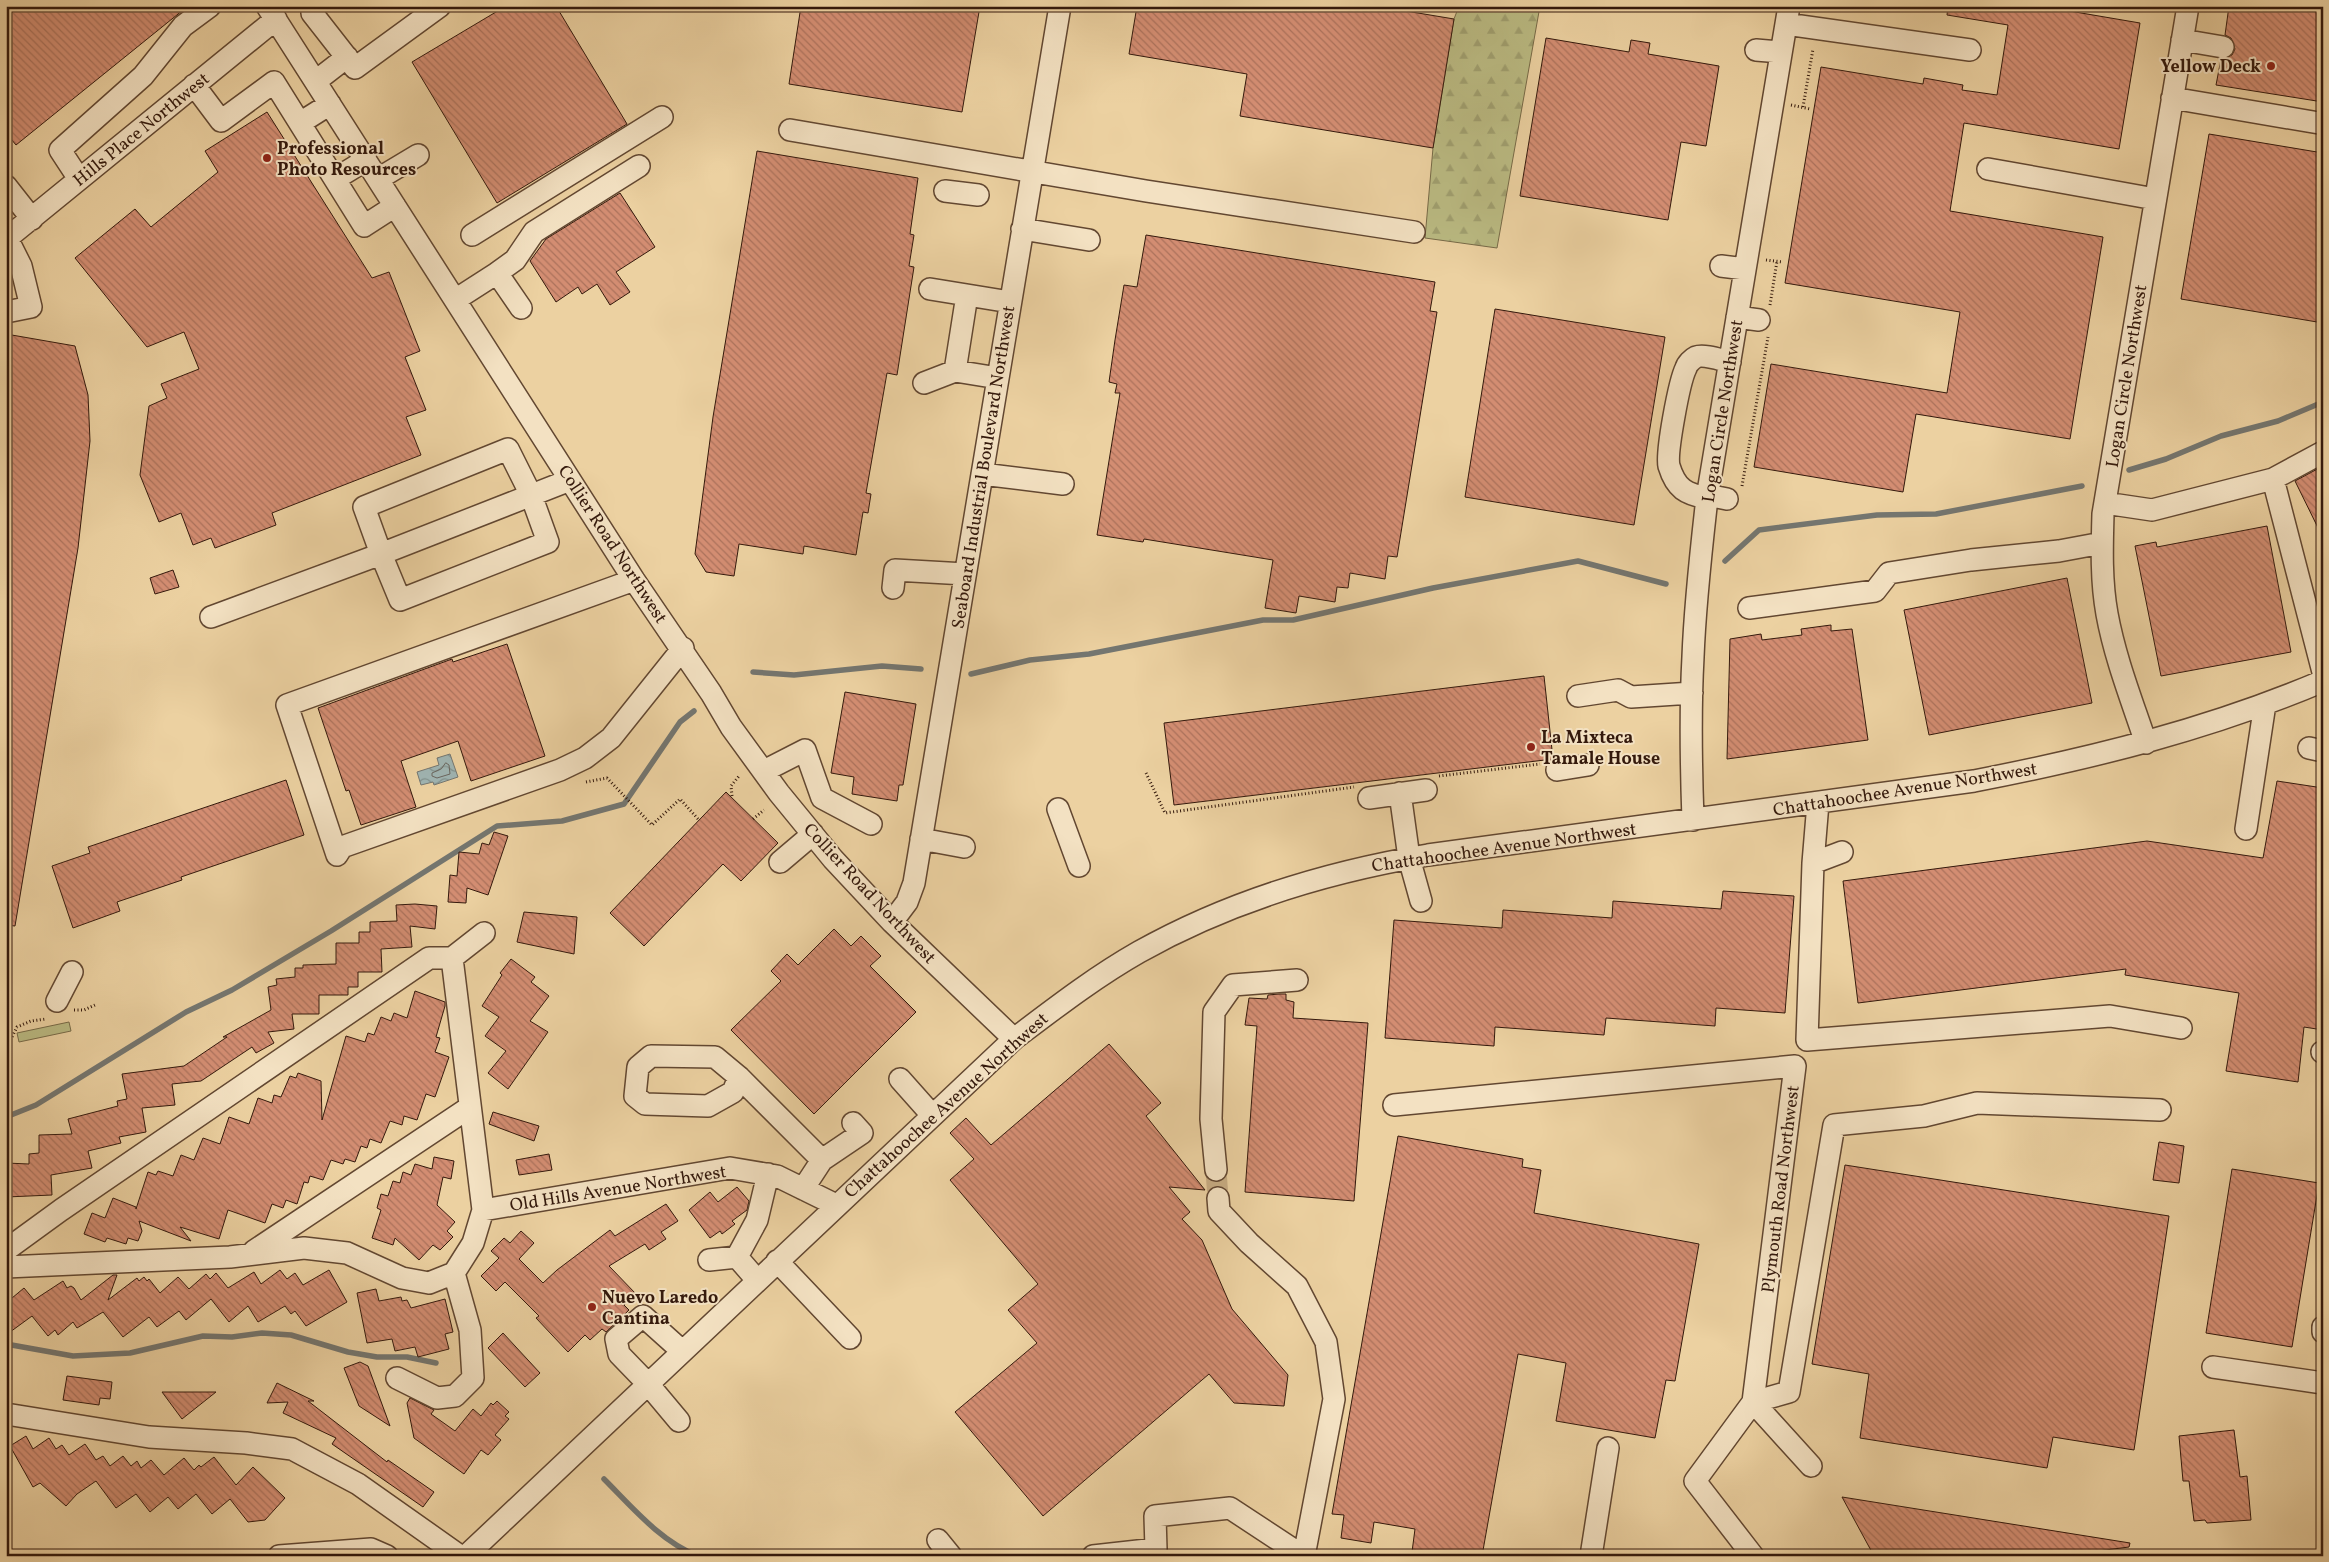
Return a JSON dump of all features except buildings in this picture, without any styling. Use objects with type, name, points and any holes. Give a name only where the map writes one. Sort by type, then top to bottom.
[{"type":"street","points":[[79,179],[60,150],[143,76],[184,26],[210,6]]},
{"type":"street","points":[[313,6],[312,13],[355,68],[440,6]]},
{"type":"street","name":"Seaboard Industrial Boulevard Northwest","points":[[892,922],[907,902],[914,883],[1060,6]]},
{"type":"street","name":"Logan Circle Northwest","points":[[2146,743],[2116,651],[2107,614],[2101,564],[2104,503],[2188,6]]},
{"type":"street","name":"Collier Road Northwest","points":[[273,10],[330,104],[455,300],[634,580],[683,648],[731,727],[832,859],[892,922],[1014,1039]]},
{"type":"street","name":"Hills Place Northwest","points":[[7,239],[194,85],[273,10]]},
{"type":"street","points":[[1788,15],[1816,28],[1970,50]]},
{"type":"street","name":"Logan Circle Northwest","points":[[1693,820],[1692,692],[1698,576],[1720,496],[1730,362],[1737,317],[1753,264],[1788,15]]},
{"type":"street","points":[[2182,40],[2223,47]]},
{"type":"street","points":[[1756,50],[1782,52]]},
{"type":"street","points":[[316,81],[347,57]]},
{"type":"street","points":[[194,85],[221,121],[274,82],[364,226],[395,206]]},
{"type":"street","points":[[2172,98],[2319,123]]},
{"type":"street","points":[[300,123],[330,104]]},
{"type":"street","points":[[472,235],[662,117]]},
{"type":"street","points":[[790,130],[1146,191],[1414,232]]},
{"type":"street","points":[[378,179],[418,155]]},
{"type":"street","points":[[335,179],[366,160]]},
{"type":"street","points":[[455,300],[497,274],[515,260],[534,232],[639,166]]},
{"type":"street","points":[[1988,169],[2155,199]]},
{"type":"street","points":[[6,186],[32,219]]},
{"type":"street","points":[[945,191],[978,196]]},
{"type":"street","points":[[1022,229],[1089,240]]},
{"type":"street","points":[[6,312],[32,307],[21,266],[7,239]]},
{"type":"street","points":[[1721,266],[1753,264]]},
{"type":"street","points":[[497,274],[521,308]]},
{"type":"street","points":[[930,290],[1010,302]]},
{"type":"street","points":[[955,371],[967,295]]},
{"type":"street","points":[[1737,317],[1765,322]]},
{"type":"street","points":[[1720,496],[1688,494],[1675,479],[1668,458],[1681,386],[1690,361],[1700,356],[1730,362]]},
{"type":"street","points":[[924,383],[955,371],[998,378]]},
{"type":"street","points":[[508,449],[531,496],[548,542],[400,600],[381,554],[364,507],[508,449]]},
{"type":"street","points":[[2104,503],[2152,510],[2273,479],[2323,452]]},
{"type":"street","points":[[982,474],[1063,484]]},
{"type":"street","points":[[2273,479],[2323,672]]},
{"type":"street","points":[[211,617],[381,554],[570,480]]},
{"type":"street","points":[[1749,608],[1875,591],[1889,573],[1971,560],[2059,551],[2102,543]]},
{"type":"street","points":[[894,588],[895,570],[965,574]]},
{"type":"street","points":[[634,580],[287,705],[336,855],[342,847],[560,770],[585,758],[611,738],[683,648]]},
{"type":"street","name":"Chattahoochee Avenue Northwest","points":[[466,1556],[1014,1039],[1100,976],[1139,952],[1188,927],[1276,891],[1370,865],[1974,781],[2057,765],[2146,743],[2265,704],[2323,681]]},
{"type":"street","points":[[1578,696],[1618,690],[1631,697],[1692,692]]},
{"type":"street","points":[[2246,829],[2265,704]]},
{"type":"street","points":[[764,772],[806,750],[822,798],[871,824]]},
{"type":"street","points":[[1557,770],[1588,765]]},
{"type":"street","points":[[1370,798],[1426,790]]},
{"type":"street","points":[[1400,793],[1410,858],[1421,901]]},
{"type":"street","points":[[1795,1066],[1807,1040],[1818,803]]},
{"type":"street","points":[[1058,809],[1079,866]]},
{"type":"street","points":[[780,862],[813,834]]},
{"type":"street","points":[[921,838],[964,846]]},
{"type":"street","points":[[1814,863],[1842,852]]},
{"type":"street","points":[[6,1250],[429,958],[452,958],[484,934]]},
{"type":"street","points":[[6,1267],[249,1254],[304,1248],[347,1253],[402,1278],[428,1283],[454,1273],[474,1243],[483,1210],[452,958]]},
{"type":"street","points":[[57,1001],[72,972]]},
{"type":"street","points":[[1216,1170],[1211,1119],[1214,1012],[1233,985],[1297,980]]},
{"type":"street","points":[[1807,1040],[2110,1016],[2181,1028]]},
{"type":"street","name":"Plymouth Road Northwest","points":[[1394,1105],[1795,1066],[1753,1402],[1695,1481],[1753,1556]]},
{"type":"street","points":[[739,1077],[822,1160]]},
{"type":"street","points":[[900,1079],[932,1115]]},
{"type":"street","points":[[1811,1466],[1753,1402],[1789,1392],[1834,1125],[1924,1116],[1977,1103],[2160,1110]]},
{"type":"street","points":[[249,1254],[470,1107]]},
{"type":"street","points":[[803,1189],[822,1160],[862,1133],[853,1123]]},
{"type":"street","name":"Old Hills Avenue Northwest","points":[[483,1210],[730,1168],[777,1176],[836,1205]]},
{"type":"street","points":[[738,1257],[757,1220],[768,1174]]},
{"type":"street","points":[[1092,1556],[1156,1554],[1155,1516],[1230,1508],[1303,1556],[1334,1399],[1326,1342],[1297,1286],[1249,1243],[1219,1210],[1218,1198]]},
{"type":"street","points":[[709,1260],[738,1257]]},
{"type":"street","points":[[738,1257],[757,1280]]},
{"type":"street","points":[[777,1261],[850,1338]]},
{"type":"street","points":[[397,1378],[437,1398],[455,1396],[473,1378],[470,1330],[454,1273]]},
{"type":"street","points":[[678,1421],[648,1384],[619,1354],[616,1339],[643,1316],[682,1351]]},
{"type":"street","points":[[2323,1327],[2323,1332]]},
{"type":"street","points":[[2213,1367],[2323,1383]]},
{"type":"street","points":[[6,1414],[149,1437],[246,1443],[292,1449],[358,1484],[460,1556]]},
{"type":"street","points":[[1591,1556],[1608,1448]]},
{"type":"street","points":[[279,1556],[309,1552],[371,1549],[388,1556]]},
{"type":"path","points":[[1803,107],[1816,28]]},
{"type":"path","points":[[1786,104],[1810,108]]},
{"type":"path","points":[[1720,496],[1765,322],[1777,261]]},
{"type":"path","points":[[1753,264],[1784,262]]},
{"type":"path","points":[[1146,773],[1165,813]]},
{"type":"path","points":[[732,796],[731,786],[739,776]]},
{"type":"path","points":[[578,783],[607,778],[652,826],[680,799],[699,820]]},
{"type":"path","points":[[753,819],[764,810]]},
{"type":"green space","points":[[1459,6],[1540,6],[1497,248],[1425,238],[1433,148],[1454,19]]},
{"type":"green space","points":[[69,1022],[71,1031],[19,1042],[17,1033]]},
{"type":"water","points":[[450,754],[458,777],[434,785],[433,782],[421,785],[417,772],[439,765],[437,758]]},
{"type":"waterway","points":[[2129,470],[2166,459],[2221,436],[2278,421],[2323,402]]},
{"type":"waterway","points":[[1725,561],[1759,530],[1877,515],[1936,514],[2082,486]]},
{"type":"waterway","points":[[971,674],[1030,660],[1089,654],[1263,620],[1293,620],[1433,588],[1578,561],[1666,584]]},
{"type":"waterway","points":[[753,672],[794,675],[882,666],[921,669]]},
{"type":"waterway","points":[[6,1117],[36,1105],[186,1012],[232,990],[331,931],[497,826],[562,821],[624,804],[680,722],[694,711]]},
{"type":"waterway","points":[[6,1344],[73,1356],[130,1353],[203,1336],[232,1337],[262,1333],[291,1335],[348,1352],[377,1357],[407,1357],[436,1363]]},
{"type":"waterway","points":[[604,1479],[636,1512],[671,1542],[698,1556]]},
{"type":"tunnel","points":[[1216,1170],[1218,1198]]},
{"type":"place","name":"Yellow Deck","points":[[2271,66]]},
{"type":"place","name":"Professional Photo Resources","points":[[267,158]]},
{"type":"place","name":"La Mixteca Tamale House","points":[[1531,747]]},
{"type":"place","name":"Nuevo Laredo Cantina","points":[[592,1307]]}]
